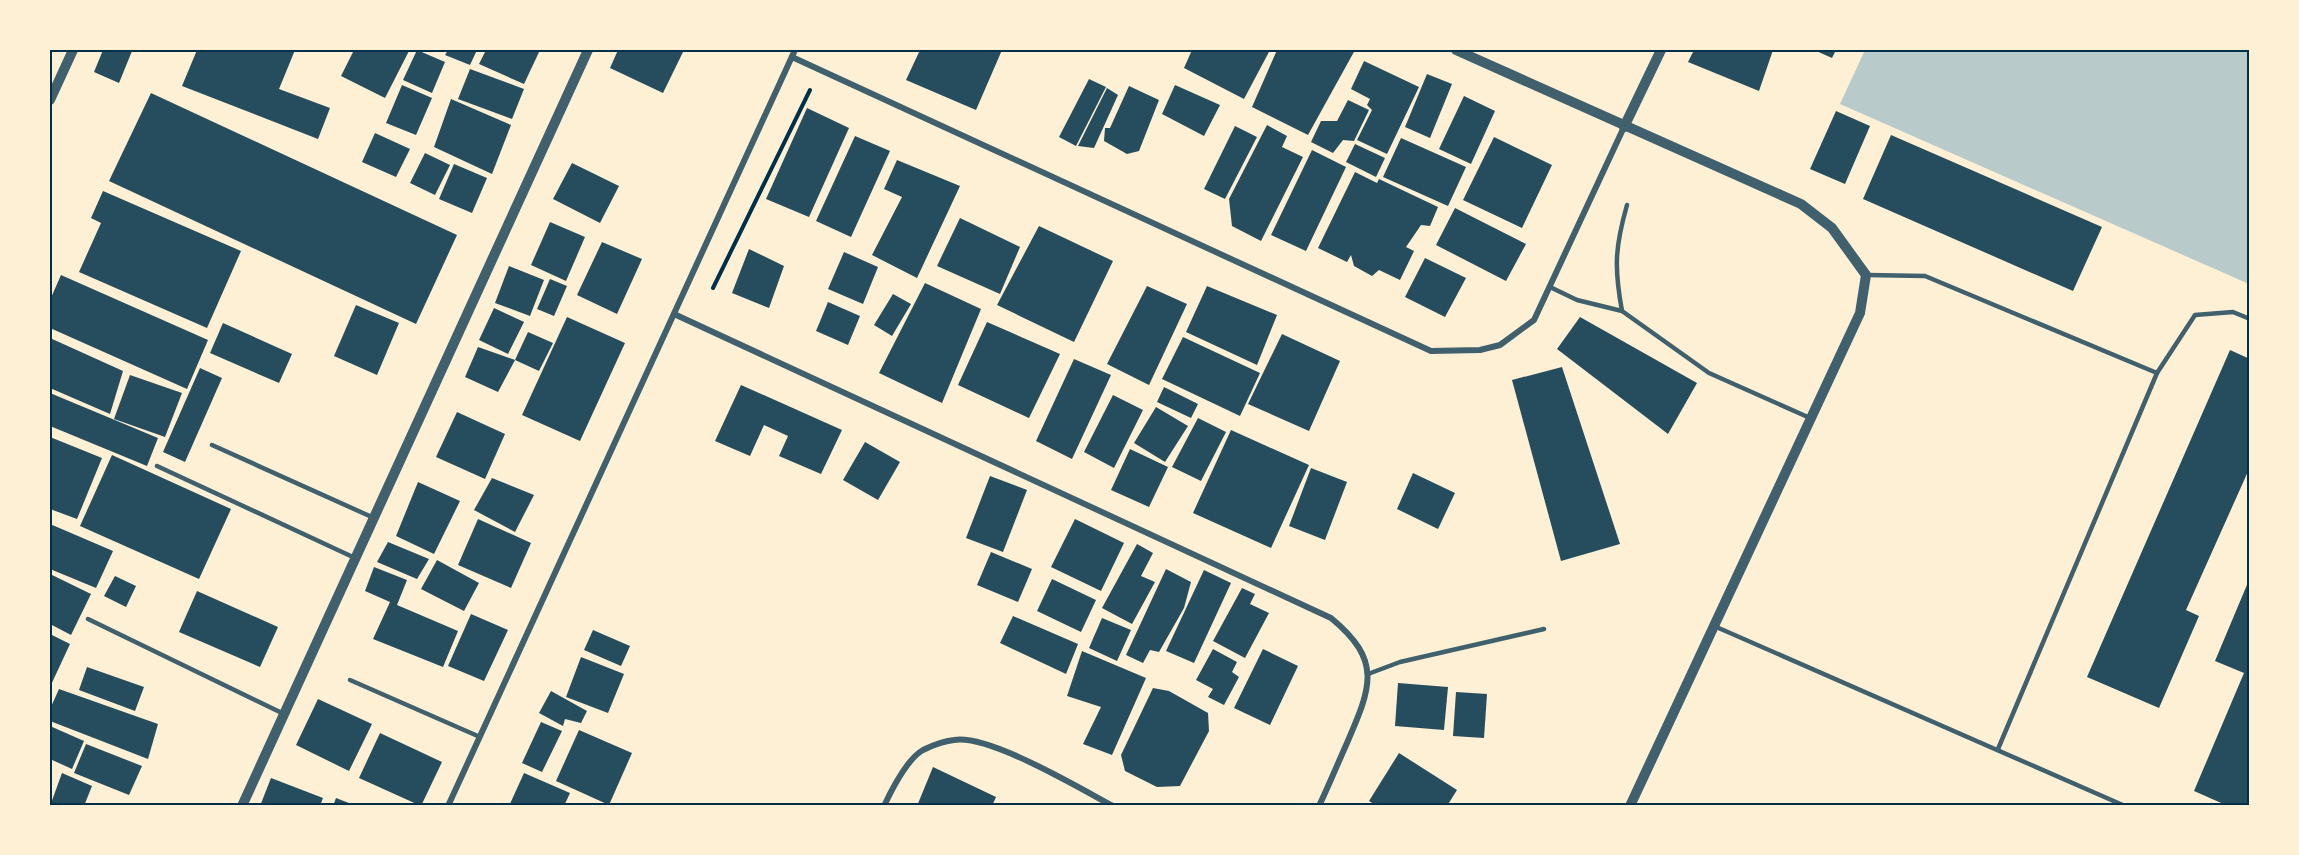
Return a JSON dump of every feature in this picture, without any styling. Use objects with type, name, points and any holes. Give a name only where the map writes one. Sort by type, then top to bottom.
[{"type":"street","points":[[50,100],[73,50]]},
{"type":"street","points":[[242,806],[588,50]]},
{"type":"street","points":[[448,806],[795,50]]},
{"type":"street","points":[[1456,50],[1624,127],[1801,204],[1832,228],[1866,275],[1860,313],[1630,806]]},
{"type":"street","points":[[792,57],[1431,351],[1480,350],[1500,345],[1534,320],[1661,50]]},
{"type":"street","points":[[674,314],[1331,618],[1349,633],[1362,650],[1368,674],[1367,697],[1320,805]]},
{"type":"street","points":[[884,806],[895,782],[922,750],[955,739],[981,744],[1013,755],[1113,806]]},
{"type":"lane","points":[[1622,311],[1615,273],[1617,242],[1627,205]]},
{"type":"lane","points":[[1866,275],[1925,276],[2157,373]]},
{"type":"lane","points":[[1550,287],[1577,300],[1622,311],[1709,373],[1810,418]]},
{"type":"lane","points":[[1998,749],[2157,373],[2195,315],[2233,312],[2250,319]]},
{"type":"lane","points":[[212,445],[374,518]]},
{"type":"lane","points":[[157,466],[355,558]]},
{"type":"lane","points":[[88,619],[284,714]]},
{"type":"lane","points":[[1714,626],[2125,806]]},
{"type":"lane","points":[[1368,674],[1400,662],[1544,628]]},
{"type":"lane","points":[[350,680],[480,737]]},
{"type":"shaded area","points":[[1865,50],[2249,50],[2249,284],[1840,104]]},
{"type":"building","points":[[103,50],[132,51],[119,83],[94,72]]},
{"type":"building","points":[[197,50],[295,50],[279,89],[330,108],[318,139],[182,86]]},
{"type":"building","points":[[354,50],[409,51],[385,98],[341,76]]},
{"type":"building","points":[[417,50],[445,62],[432,93],[403,80]]},
{"type":"building","points":[[448,50],[477,50],[470,65],[445,55]]},
{"type":"building","points":[[486,50],[540,50],[524,84],[479,64]]},
{"type":"building","points":[[618,50],[684,50],[663,93],[610,68]]},
{"type":"building","points":[[920,50],[1002,50],[976,110],[906,80]]},
{"type":"building","points":[[1192,50],[1270,50],[1244,99],[1184,68]]},
{"type":"building","points":[[1277,50],[1355,50],[1308,135],[1252,107]]},
{"type":"building","points":[[1694,50],[1773,50],[1759,91],[1688,62]]},
{"type":"building","points":[[1814,50],[1836,50],[1832,58]]},
{"type":"building","points":[[1364,61],[1419,87],[1387,154],[1357,140],[1372,110],[1367,105],[1370,99],[1351,89]]},
{"type":"building","points":[[470,69],[524,89],[512,119],[458,99]]},
{"type":"building","points":[[1427,74],[1452,84],[1430,138],[1405,127]]},
{"type":"building","points":[[1089,79],[1106,87],[1076,146],[1059,137]]},
{"type":"building","points":[[402,85],[432,98],[416,135],[386,123]]},
{"type":"building","points":[[1175,85],[1220,105],[1204,136],[1162,114]]},
{"type":"building","points":[[1129,86],[1159,100],[1139,151],[1127,154],[1104,141],[1105,128],[1110,128]]},
{"type":"building","points":[[1107,88],[1118,95],[1094,148],[1078,146]]},
{"type":"building","points":[[151,93],[457,235],[416,324],[109,181]]},
{"type":"building","points":[[1464,96],[1495,111],[1471,164],[1439,149]]},
{"type":"building","points":[[451,99],[511,125],[492,174],[434,147]]},
{"type":"building","points":[[1348,100],[1369,110],[1354,141],[1343,140],[1333,153],[1311,142],[1321,121],[1337,121]]},
{"type":"building","points":[[807,108],[849,128],[809,217],[766,199]]},
{"type":"building","points":[[1836,111],[1870,126],[1845,184],[1810,169]]},
{"type":"building","points":[[1267,125],[1287,136],[1282,147],[1303,157],[1261,241],[1232,226],[1229,199]]},
{"type":"building","points":[[1235,126],[1257,137],[1225,199],[1204,189]]},
{"type":"building","points":[[375,133],[410,149],[396,177],[362,162]]},
{"type":"building","points":[[1891,135],[2102,227],[2073,291],[1863,199]]},
{"type":"building","points":[[855,136],[890,151],[851,237],[816,221]]},
{"type":"building","points":[[1494,137],[1552,165],[1522,228],[1463,200]]},
{"type":"building","points":[[1401,138],[1466,167],[1448,206],[1383,177]]},
{"type":"building","points":[[1355,144],[1385,158],[1376,177],[1346,162]]},
{"type":"building","points":[[1312,150],[1346,167],[1306,251],[1271,235]]},
{"type":"building","points":[[425,153],[450,165],[435,195],[410,183]]},
{"type":"building","points":[[897,160],[960,186],[917,278],[872,255],[902,197],[884,189]]},
{"type":"building","points":[[572,163],[619,186],[600,223],[553,199]]},
{"type":"building","points":[[454,164],[487,178],[472,213],[439,199]]},
{"type":"building","points":[[1355,172],[1377,183],[1379,179],[1438,207],[1430,226],[1421,225],[1406,247],[1414,251],[1400,280],[1379,270],[1372,276],[1354,266],[1351,255],[1347,262],[1318,248]]},
{"type":"building","points":[[103,191],[241,251],[207,328],[79,272],[101,223],[91,218]]},
{"type":"building","points":[[1455,208],[1526,244],[1506,281],[1436,245]]},
{"type":"building","points":[[960,218],[1020,247],[1000,294],[937,266]]},
{"type":"building","points":[[550,222],[585,237],[566,281],[531,265]]},
{"type":"building","points":[[1039,226],[1113,261],[1074,342],[997,305]]},
{"type":"building","points":[[602,242],[642,259],[617,314],[577,295]]},
{"type":"building","points":[[749,249],[784,266],[769,308],[732,293]]},
{"type":"building","points":[[844,252],[878,267],[863,304],[828,289]]},
{"type":"building","points":[[1425,258],[1466,278],[1445,317],[1405,297]]},
{"type":"building","points":[[509,266],[544,280],[530,316],[495,303]]},
{"type":"building","points":[[61,275],[208,340],[187,389],[50,328],[50,300]]},
{"type":"building","points":[[550,279],[567,286],[554,316],[537,309]]},
{"type":"building","points":[[925,283],[981,309],[942,403],[879,373]]},
{"type":"building","points":[[1147,286],[1187,304],[1149,385],[1107,364]]},
{"type":"building","points":[[1207,286],[1277,315],[1257,365],[1186,332]]},
{"type":"building","points":[[893,294],[911,304],[892,336],[874,325]]},
{"type":"building","points":[[828,302],[860,316],[848,345],[816,331]]},
{"type":"building","points":[[356,305],[399,323],[377,375],[334,356]]},
{"type":"building","points":[[494,308],[524,322],[508,354],[479,340]]},
{"type":"building","points":[[567,317],[625,343],[580,441],[522,415]]},
{"type":"building","points":[[1580,317],[1697,383],[1668,434],[1557,349]]},
{"type":"building","points":[[987,322],[1060,354],[1029,418],[958,385]]},
{"type":"building","points":[[223,323],[292,354],[279,383],[210,353]]},
{"type":"building","points":[[528,332],[553,343],[539,371],[515,360]]},
{"type":"building","points":[[1282,334],[1340,361],[1309,431],[1248,404]]},
{"type":"building","points":[[1183,337],[1260,373],[1240,416],[1162,379]]},
{"type":"building","points":[[50,338],[123,371],[110,414],[50,388]]},
{"type":"building","points":[[478,347],[515,360],[498,392],[465,377]]},
{"type":"building","points":[[2230,350],[2250,359],[2250,467],[2186,610],[2199,616],[2159,708],[2087,677]]},
{"type":"building","points":[[1074,359],[1111,375],[1072,459],[1036,441]]},
{"type":"building","points":[[1562,367],[1620,544],[1561,561],[1512,380]]},
{"type":"building","points":[[200,368],[222,378],[185,462],[163,452]]},
{"type":"building","points":[[130,375],[182,393],[165,437],[114,419]]},
{"type":"building","points":[[741,385],[842,430],[821,474],[779,456],[788,436],[764,425],[750,456],[715,441]]},
{"type":"building","points":[[1164,387],[1198,404],[1191,418],[1157,402]]},
{"type":"building","points":[[50,393],[158,438],[147,466],[50,426]]},
{"type":"building","points":[[1113,395],[1143,410],[1114,468],[1084,452]]},
{"type":"building","points":[[1156,407],[1188,426],[1165,462],[1134,443]]},
{"type":"building","points":[[457,412],[505,434],[485,479],[436,457]]},
{"type":"building","points":[[1198,418],[1226,432],[1201,481],[1172,467]]},
{"type":"building","points":[[1231,430],[1309,465],[1271,548],[1193,513]]},
{"type":"building","points":[[50,437],[102,458],[77,519],[50,509]]},
{"type":"building","points":[[865,442],[900,462],[878,500],[843,480]]},
{"type":"building","points":[[1130,449],[1168,467],[1149,507],[1111,490]]},
{"type":"building","points":[[112,455],[231,509],[199,579],[80,526]]},
{"type":"building","points":[[1311,468],[1347,482],[1325,540],[1289,526]]},
{"type":"building","points":[[1413,473],[1455,493],[1438,529],[1397,509]]},
{"type":"building","points":[[990,476],[1027,490],[1003,552],[966,538]]},
{"type":"building","points":[[492,478],[534,495],[515,532],[474,510]]},
{"type":"building","points":[[418,482],[460,501],[434,554],[396,536]]},
{"type":"building","points":[[478,519],[531,543],[511,588],[458,565]]},
{"type":"building","points":[[1075,519],[1124,543],[1101,591],[1051,567]]},
{"type":"building","points":[[50,524],[113,551],[96,588],[50,569]]},
{"type":"building","points":[[388,542],[429,559],[417,579],[377,562]]},
{"type":"building","points":[[1137,544],[1153,553],[1141,576],[1155,582],[1132,624],[1102,608]]},
{"type":"building","points":[[991,552],[1032,569],[1018,602],[977,585]]},
{"type":"building","points":[[437,560],[479,583],[464,611],[421,589]]},
{"type":"building","points":[[374,567],[407,580],[397,605],[458,631],[443,667],[373,639],[390,602],[365,591]]},
{"type":"building","points":[[1166,569],[1191,582],[1184,608],[1159,652],[1150,650],[1143,663],[1126,655]]},
{"type":"building","points":[[1204,570],[1231,583],[1194,663],[1166,651]]},
{"type":"building","points":[[50,574],[91,594],[71,635],[50,624]]},
{"type":"building","points":[[115,576],[136,586],[126,607],[104,596]]},
{"type":"building","points":[[1052,579],[1096,600],[1081,632],[1037,611]]},
{"type":"building","points":[[2249,580],[2250,806],[2228,806],[2194,791],[2244,673],[2215,661]]},
{"type":"building","points":[[1242,588],[1255,594],[1250,604],[1269,613],[1245,658],[1213,641]]},
{"type":"building","points":[[197,591],[278,627],[260,667],[179,632]]},
{"type":"building","points":[[471,614],[508,630],[484,681],[448,666]]},
{"type":"building","points":[[1013,616],[1078,644],[1066,674],[1000,643]]},
{"type":"building","points":[[1102,618],[1131,630],[1117,661],[1089,648]]},
{"type":"building","points":[[593,630],[630,646],[621,666],[584,650]]},
{"type":"building","points":[[50,634],[70,644],[50,687]]},
{"type":"building","points":[[1213,649],[1237,662],[1232,672],[1239,677],[1224,705],[1208,697],[1213,689],[1196,680]]},
{"type":"building","points":[[1263,649],[1298,666],[1270,725],[1234,708]]},
{"type":"building","points":[[1082,651],[1146,678],[1112,755],[1083,744],[1101,707],[1067,696]]},
{"type":"building","points":[[581,657],[624,674],[608,713],[566,697]]},
{"type":"building","points":[[87,667],[144,687],[135,711],[79,690]]},
{"type":"building","points":[[1398,683],[1448,687],[1444,730],[1395,726]]},
{"type":"building","points":[[1153,688],[1169,691],[1208,713],[1209,731],[1180,786],[1157,787],[1125,771],[1121,755]]},
{"type":"building","points":[[59,689],[158,724],[148,759],[50,721],[50,709]]},
{"type":"building","points":[[551,691],[587,711],[581,723],[565,719],[563,726],[539,713]]},
{"type":"building","points":[[1456,692],[1487,694],[1484,738],[1453,736]]},
{"type":"building","points":[[318,699],[372,724],[349,771],[296,745]]},
{"type":"building","points":[[541,722],[562,731],[542,772],[522,763]]},
{"type":"building","points":[[50,726],[84,741],[72,769],[50,759]]},
{"type":"building","points":[[579,730],[632,753],[609,805],[556,781]]},
{"type":"building","points":[[380,733],[442,762],[421,806],[359,778]]},
{"type":"building","points":[[86,744],[142,766],[129,795],[74,773]]},
{"type":"building","points":[[1399,753],[1457,790],[1447,806],[1377,806],[1369,801]]},
{"type":"building","points":[[933,767],[996,797],[992,806],[917,806]]},
{"type":"building","points":[[62,773],[92,786],[84,806],[50,806]]},
{"type":"building","points":[[524,773],[570,793],[564,806],[509,806]]},
{"type":"building","points":[[271,778],[323,798],[320,806],[260,806]]},
{"type":"building","points":[[336,798],[354,805],[354,806],[333,806]]}]
